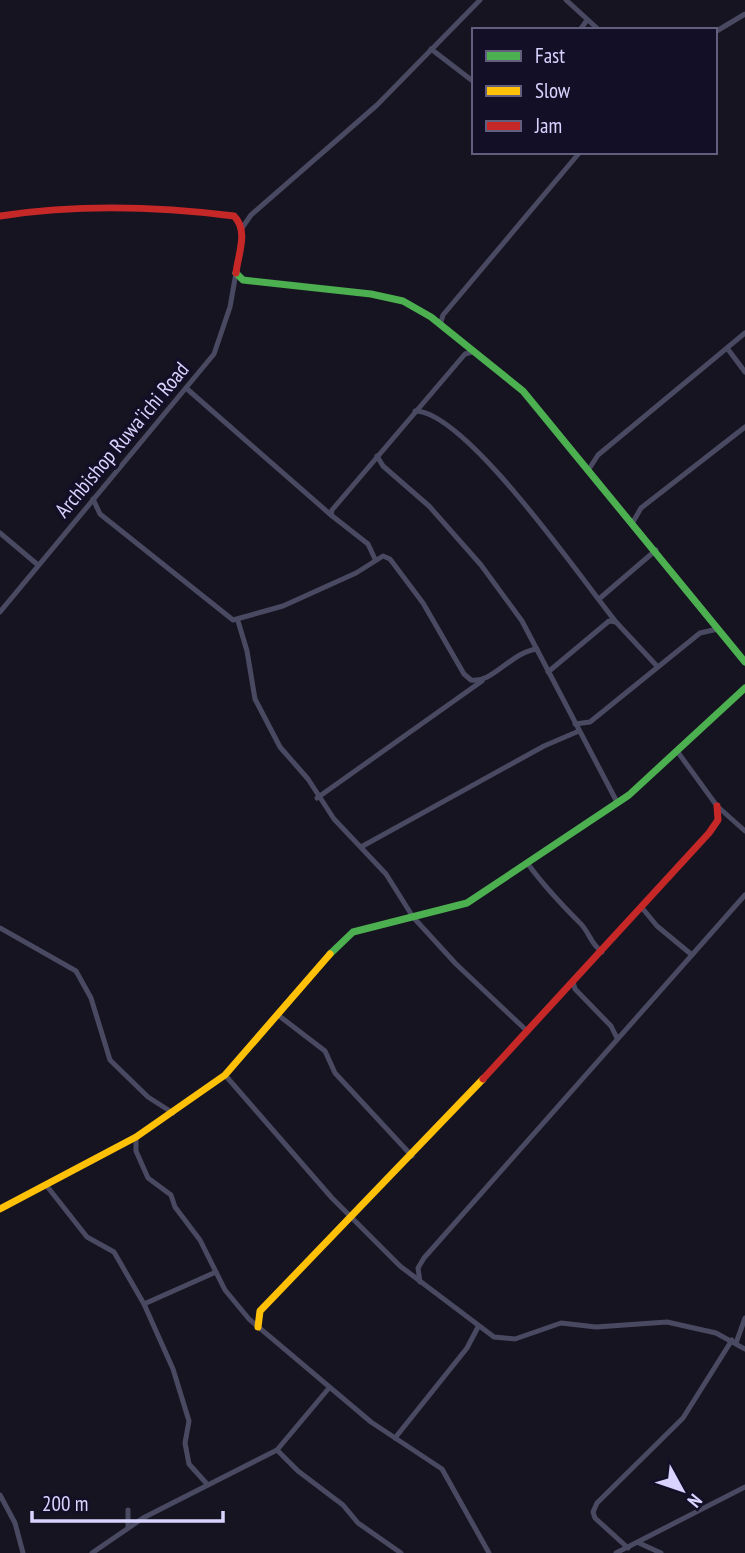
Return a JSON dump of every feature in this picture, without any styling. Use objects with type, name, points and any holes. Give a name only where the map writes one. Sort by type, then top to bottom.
[{"type":"street","points":[[480,0],[349,131],[251,215],[242,228],[236,273],[254,283],[371,294],[403,301],[440,325],[523,391],[590,468],[745,662]]},
{"type":"street","points":[[566,0],[597,28]]},
{"type":"street","points":[[717,31],[745,13]]},
{"type":"street","points":[[581,28],[587,20]]},
{"type":"street","points":[[431,49],[472,80]]},
{"type":"street","points":[[440,325],[443,315],[578,154]]},
{"type":"street","points":[[0,216],[122,207],[251,215]]},
{"type":"street","points":[[234,216],[242,228]]},
{"type":"street","name":"Archbishop Ruwa'ichi Road","points":[[0,612],[214,354],[220,341],[236,273]]},
{"type":"street","points":[[590,468],[598,455],[745,334]]},
{"type":"street","points":[[727,348],[745,372]]},
{"type":"street","points":[[331,514],[335,505],[464,354],[472,352]]},
{"type":"street","points":[[187,388],[368,544],[375,559]]},
{"type":"street","points":[[415,411],[424,411],[438,420],[496,469],[616,622],[656,665]]},
{"type":"street","points":[[633,522],[641,508],[745,427]]},
{"type":"street","points":[[377,456],[383,466],[429,506],[481,565],[522,621],[617,802]]},
{"type":"street","points":[[93,499],[100,514],[238,621],[247,651],[255,699],[267,727],[295,767],[308,779],[317,798],[386,874],[413,918],[456,964],[527,1031]]},
{"type":"street","points":[[0,533],[38,565]]},
{"type":"street","points":[[599,599],[656,550]]},
{"type":"street","points":[[238,621],[283,606],[356,573],[383,556],[390,559],[423,603],[464,674],[471,680],[484,679]]},
{"type":"street","points":[[548,672],[604,624],[616,622]]},
{"type":"street","points":[[576,724],[590,722],[656,665],[700,632],[718,629]]},
{"type":"street","points":[[317,798],[517,653],[537,649]]},
{"type":"street","points":[[0,1209],[136,1137],[225,1075],[328,956],[354,932],[467,903],[617,802],[745,688]]},
{"type":"street","points":[[361,847],[544,746],[579,731]]},
{"type":"street","points":[[677,751],[717,806],[745,831]]},
{"type":"street","points":[[258,1327],[260,1311],[412,1156],[643,909],[718,820],[717,806]]},
{"type":"street","points":[[718,820],[733,820]]},
{"type":"street","points":[[528,864],[553,898],[581,923],[588,939],[602,952]]},
{"type":"street","points":[[421,1284],[417,1276],[424,1258],[745,895]]},
{"type":"street","points":[[643,909],[656,926],[692,955]]},
{"type":"street","points":[[0,928],[76,971],[91,998],[110,1060],[149,1097],[173,1113]]},
{"type":"street","points":[[573,982],[575,989],[611,1026],[617,1038]]},
{"type":"street","points":[[278,1015],[325,1051],[335,1073],[412,1156]]},
{"type":"street","points":[[225,1075],[352,1218],[421,1284],[478,1326],[503,1339],[515,1339],[548,1325],[596,1327],[667,1322],[697,1327],[734,1341],[745,1349]]},
{"type":"street","points":[[136,1137],[136,1151],[148,1178],[171,1195],[225,1290],[258,1327],[329,1388],[395,1438],[442,1469],[489,1553]]},
{"type":"street","points":[[46,1185],[88,1237],[114,1252],[144,1304],[173,1368],[189,1420],[185,1443],[189,1464],[207,1484]]},
{"type":"street","points":[[144,1304],[216,1272]]},
{"type":"street","points":[[628,1548],[594,1518],[593,1512],[597,1503],[683,1418],[734,1341],[745,1318]]},
{"type":"street","points":[[395,1438],[467,1348],[478,1326]]},
{"type":"street","points":[[92,1553],[128,1527],[277,1450],[329,1388]]},
{"type":"street","points":[[277,1450],[298,1471],[343,1505],[358,1523],[401,1553]]},
{"type":"street","points":[[616,1553],[745,1488]]},
{"type":"street","points":[[0,1495],[15,1523],[23,1553]]},
{"type":"street","points":[[128,1510],[128,1527]]},
{"type":"street","points":[[653,1535],[659,1552]]},
{"type":"street","points":[[639,1543],[659,1552]]},
{"type":"traffic: fast","points":[[236,273],[243,280],[371,294],[403,301],[431,317],[523,391],[745,662]]},
{"type":"traffic: fast","points":[[330,954],[353,932],[467,903],[629,795],[745,688]]},
{"type":"traffic: slow","points":[[0,1209],[136,1137],[225,1075],[330,954]]},
{"type":"traffic: slow","points":[[258,1327],[260,1311],[483,1079]]},
{"type":"traffic: jam","points":[[0,216],[87,208],[175,210],[234,216],[242,236],[236,273]]},
{"type":"traffic: jam","points":[[483,1079],[709,833],[718,820],[717,806]]}]
